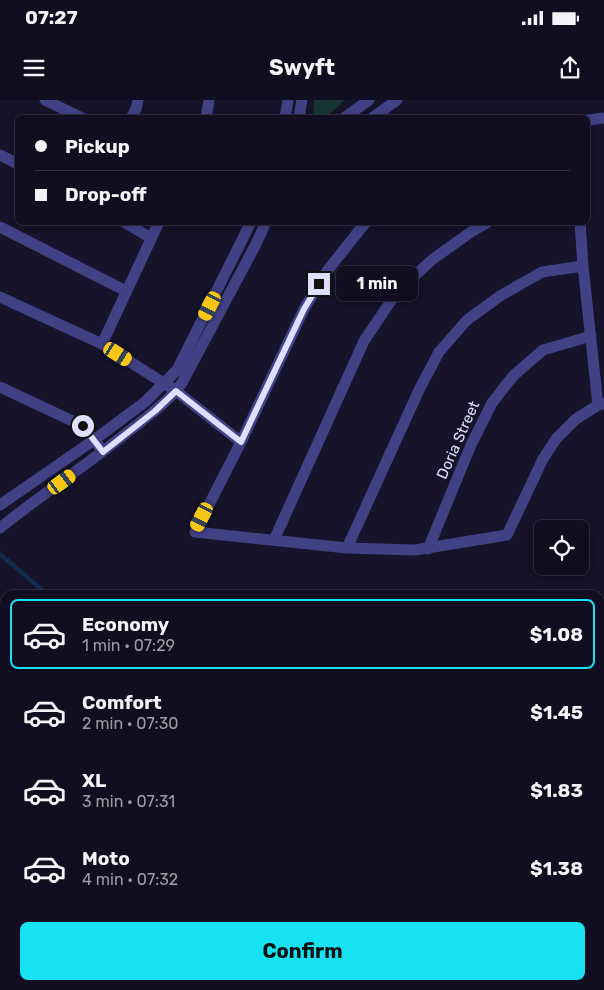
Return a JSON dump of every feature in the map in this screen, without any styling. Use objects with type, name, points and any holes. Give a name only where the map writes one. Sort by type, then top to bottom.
[{"type":"street","points":[[45,100],[69,105],[79,115]]},
{"type":"street","points":[[132,115],[138,100]]},
{"type":"street","points":[[206,115],[209,100]]},
{"type":"street","points":[[286,115],[288,100]]},
{"type":"street","points":[[300,115],[302,100]]},
{"type":"street","points":[[348,115],[369,100]]},
{"type":"street","points":[[376,115],[397,100]]},
{"type":"street","points":[[590,120],[604,118]]},
{"type":"street","points":[[0,155],[15,162]]},
{"type":"street","points":[[129,225],[151,238]]},
{"type":"street","points":[[102,344],[158,225]]},
{"type":"street","points":[[16,515],[2,503],[146,402],[177,370],[250,225]]},
{"type":"street","points":[[2,526],[103,452],[155,411],[176,391],[182,383],[265,225]]},
{"type":"street","points":[[364,225],[327,271],[304,309],[241,442],[195,532],[347,548],[415,550],[507,535],[543,459],[556,439],[576,419],[601,404],[590,336],[580,225]]},
{"type":"street","points":[[274,540],[364,342],[397,292],[433,259],[483,225]]},
{"type":"street","points":[[0,227],[126,291]]},
{"type":"street","points":[[347,548],[419,390],[439,352],[467,320],[500,296],[542,272],[584,266]]},
{"type":"street","points":[[0,297],[102,344],[176,391],[241,442]]},
{"type":"street","name":"Doria Street","points":[[428,549],[471,445],[492,403],[513,376],[543,350],[590,336]]},
{"type":"street","points":[[0,386],[83,426],[103,452]]},
{"type":"green space","points":[[314,100],[345,100],[328,115],[313,114]]},
{"type":"waterway","points":[[0,554],[42,590]]},
{"type":"route","points":[[83,426],[103,452],[155,411],[176,391],[241,442],[304,309],[319,284]]}]
